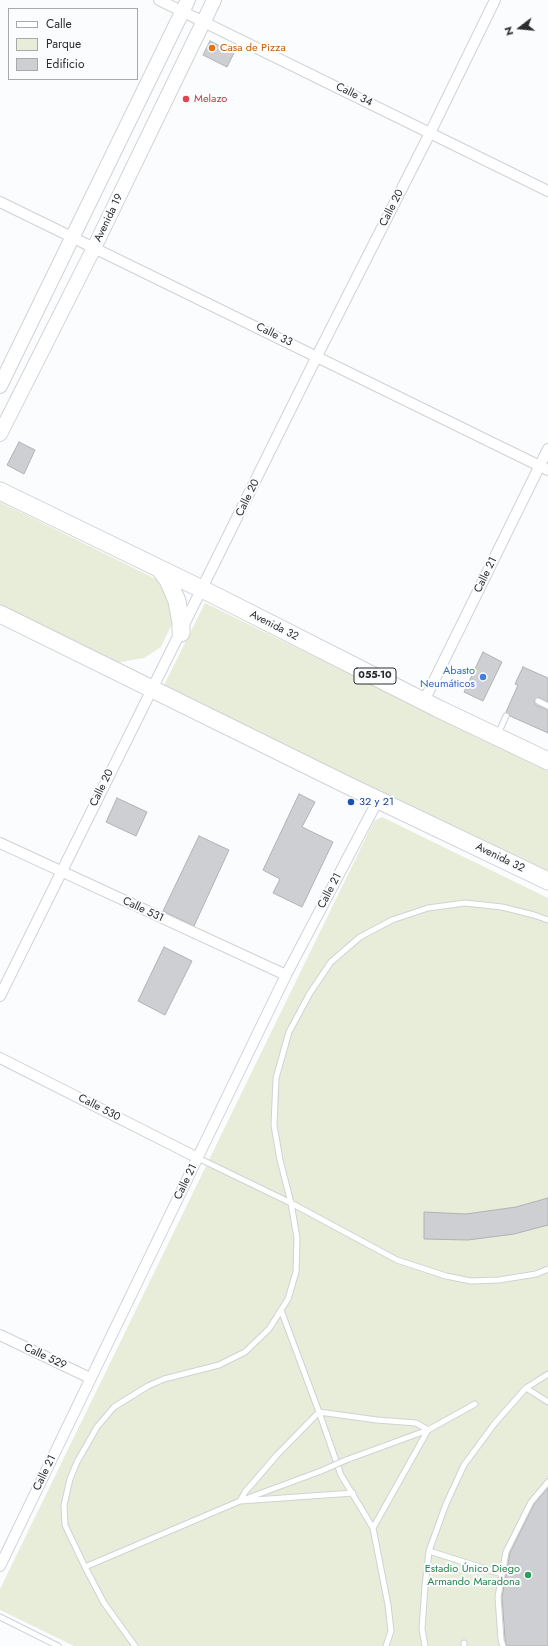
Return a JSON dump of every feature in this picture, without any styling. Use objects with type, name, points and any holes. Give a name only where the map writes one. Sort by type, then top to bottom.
[{"type":"highway","name":"Avenida 32","points":[[0,491],[548,761]]},
{"type":"highway","points":[[160,569],[168,580],[177,601],[181,623],[181,634]]},
{"type":"highway","name":"Avenida 32","points":[[0,614],[378,800],[548,881]]},
{"type":"main road","name":"Avenida 19","points":[[0,434],[94,248],[214,0]]},
{"type":"main road","points":[[0,386],[185,6]]},
{"type":"street","name":"Calle 34","points":[[159,0],[185,6],[204,22],[548,191]]},
{"type":"street","name":"Calle 20","points":[[0,996],[151,689],[203,590],[317,356],[430,133],[495,0]]},
{"type":"street","name":"Calle 33","points":[[0,202],[544,468]]},
{"type":"street","name":"Calle 21","points":[[424,701],[544,468],[548,449]]},
{"type":"street","name":"Calle 21","points":[[0,1566],[286,976],[378,800]]},
{"type":"street","name":"Calle 531","points":[[0,843],[286,976]]},
{"type":"street","name":"Calle 530","points":[[0,1058],[198,1158]]},
{"type":"street","name":"Calle 529","points":[[0,1335],[90,1378]]},
{"type":"lane","points":[[538,701],[548,706]]},
{"type":"lane","points":[[497,736],[506,716]]},
{"type":"lane","points":[[135,1646],[104,1603],[84,1567],[66,1525],[64,1504],[77,1462],[97,1427],[114,1407],[164,1378],[219,1365],[245,1352],[269,1329],[288,1299],[296,1272],[296,1238],[274,1125],[276,1078],[289,1032],[310,993],[331,962],[360,937],[392,920],[428,908],[465,904],[502,907],[548,920]]},
{"type":"lane","points":[[198,1158],[290,1203],[397,1260],[446,1276],[471,1281],[499,1280],[536,1274],[548,1269]]},
{"type":"lane","points":[[281,1310],[320,1412],[341,1474],[373,1528],[388,1605],[391,1631],[386,1646]]},
{"type":"lane","points":[[425,1646],[422,1629],[429,1551],[446,1504],[464,1465],[495,1423],[526,1388],[548,1374]]},
{"type":"lane","points":[[526,1388],[548,1402]]},
{"type":"lane","points":[[84,1567],[240,1501],[428,1430],[475,1404]]},
{"type":"lane","points":[[320,1412],[377,1420],[416,1423],[428,1430]]},
{"type":"lane","points":[[240,1501],[245,1492],[277,1455],[320,1412]]},
{"type":"lane","points":[[373,1528],[428,1430]]},
{"type":"lane","points":[[503,1646],[498,1597],[506,1552],[531,1502],[548,1482]]},
{"type":"lane","points":[[240,1501],[353,1493]]},
{"type":"lane","points":[[429,1551],[502,1574]]},
{"type":"lane","points":[[0,1617],[58,1646]]},
{"type":"green space","points":[[0,502],[158,580],[172,603],[173,622],[161,647],[144,658],[115,663],[0,606]]},
{"type":"green space","points":[[205,603],[548,771],[548,875],[163,687]]},
{"type":"green space","points":[[382,817],[548,898],[548,1646],[74,1646],[0,1610],[0,1589],[374,821]]},
{"type":"building","points":[[210,41],[234,53],[227,67],[203,55]]},
{"type":"building","points":[[19,442],[35,450],[24,474],[7,465]]},
{"type":"building","name":"Abasto Neumáticos","points":[[483,652],[502,662],[483,701],[464,692]]},
{"type":"building","points":[[523,667],[548,678],[548,702],[538,697],[534,701],[536,705],[548,710],[548,733],[510,716],[506,712],[518,685],[515,684]]},
{"type":"building","points":[[299,794],[315,802],[302,827],[333,842],[302,907],[273,893],[280,879],[263,870]]},
{"type":"building","points":[[117,798],[147,812],[136,836],[106,822]]},
{"type":"building","points":[[199,836],[229,850],[194,926],[163,911]]},
{"type":"building","points":[[164,947],[192,961],[165,1015],[138,1001]]},
{"type":"building","points":[[548,1198],[548,1225],[514,1234],[468,1240],[424,1239],[424,1212],[466,1214],[516,1207]]},
{"type":"building","name":"Estadio Único Diego Armando Maradona","points":[[548,1488],[548,1646],[507,1646],[505,1639],[502,1597],[510,1553],[534,1504]]},
{"type":"place","name":"Casa de Pizza","points":[[212,48]]},
{"type":"place","name":"Melazo","points":[[186,99]]},
{"type":"place","name":"Abasto Neumáticos","points":[[483,677]]},
{"type":"place","name":"32 y 21","points":[[351,802]]},
{"type":"place","name":"Estadio Único Diego Armando Maradona","points":[[528,1575]]}]
